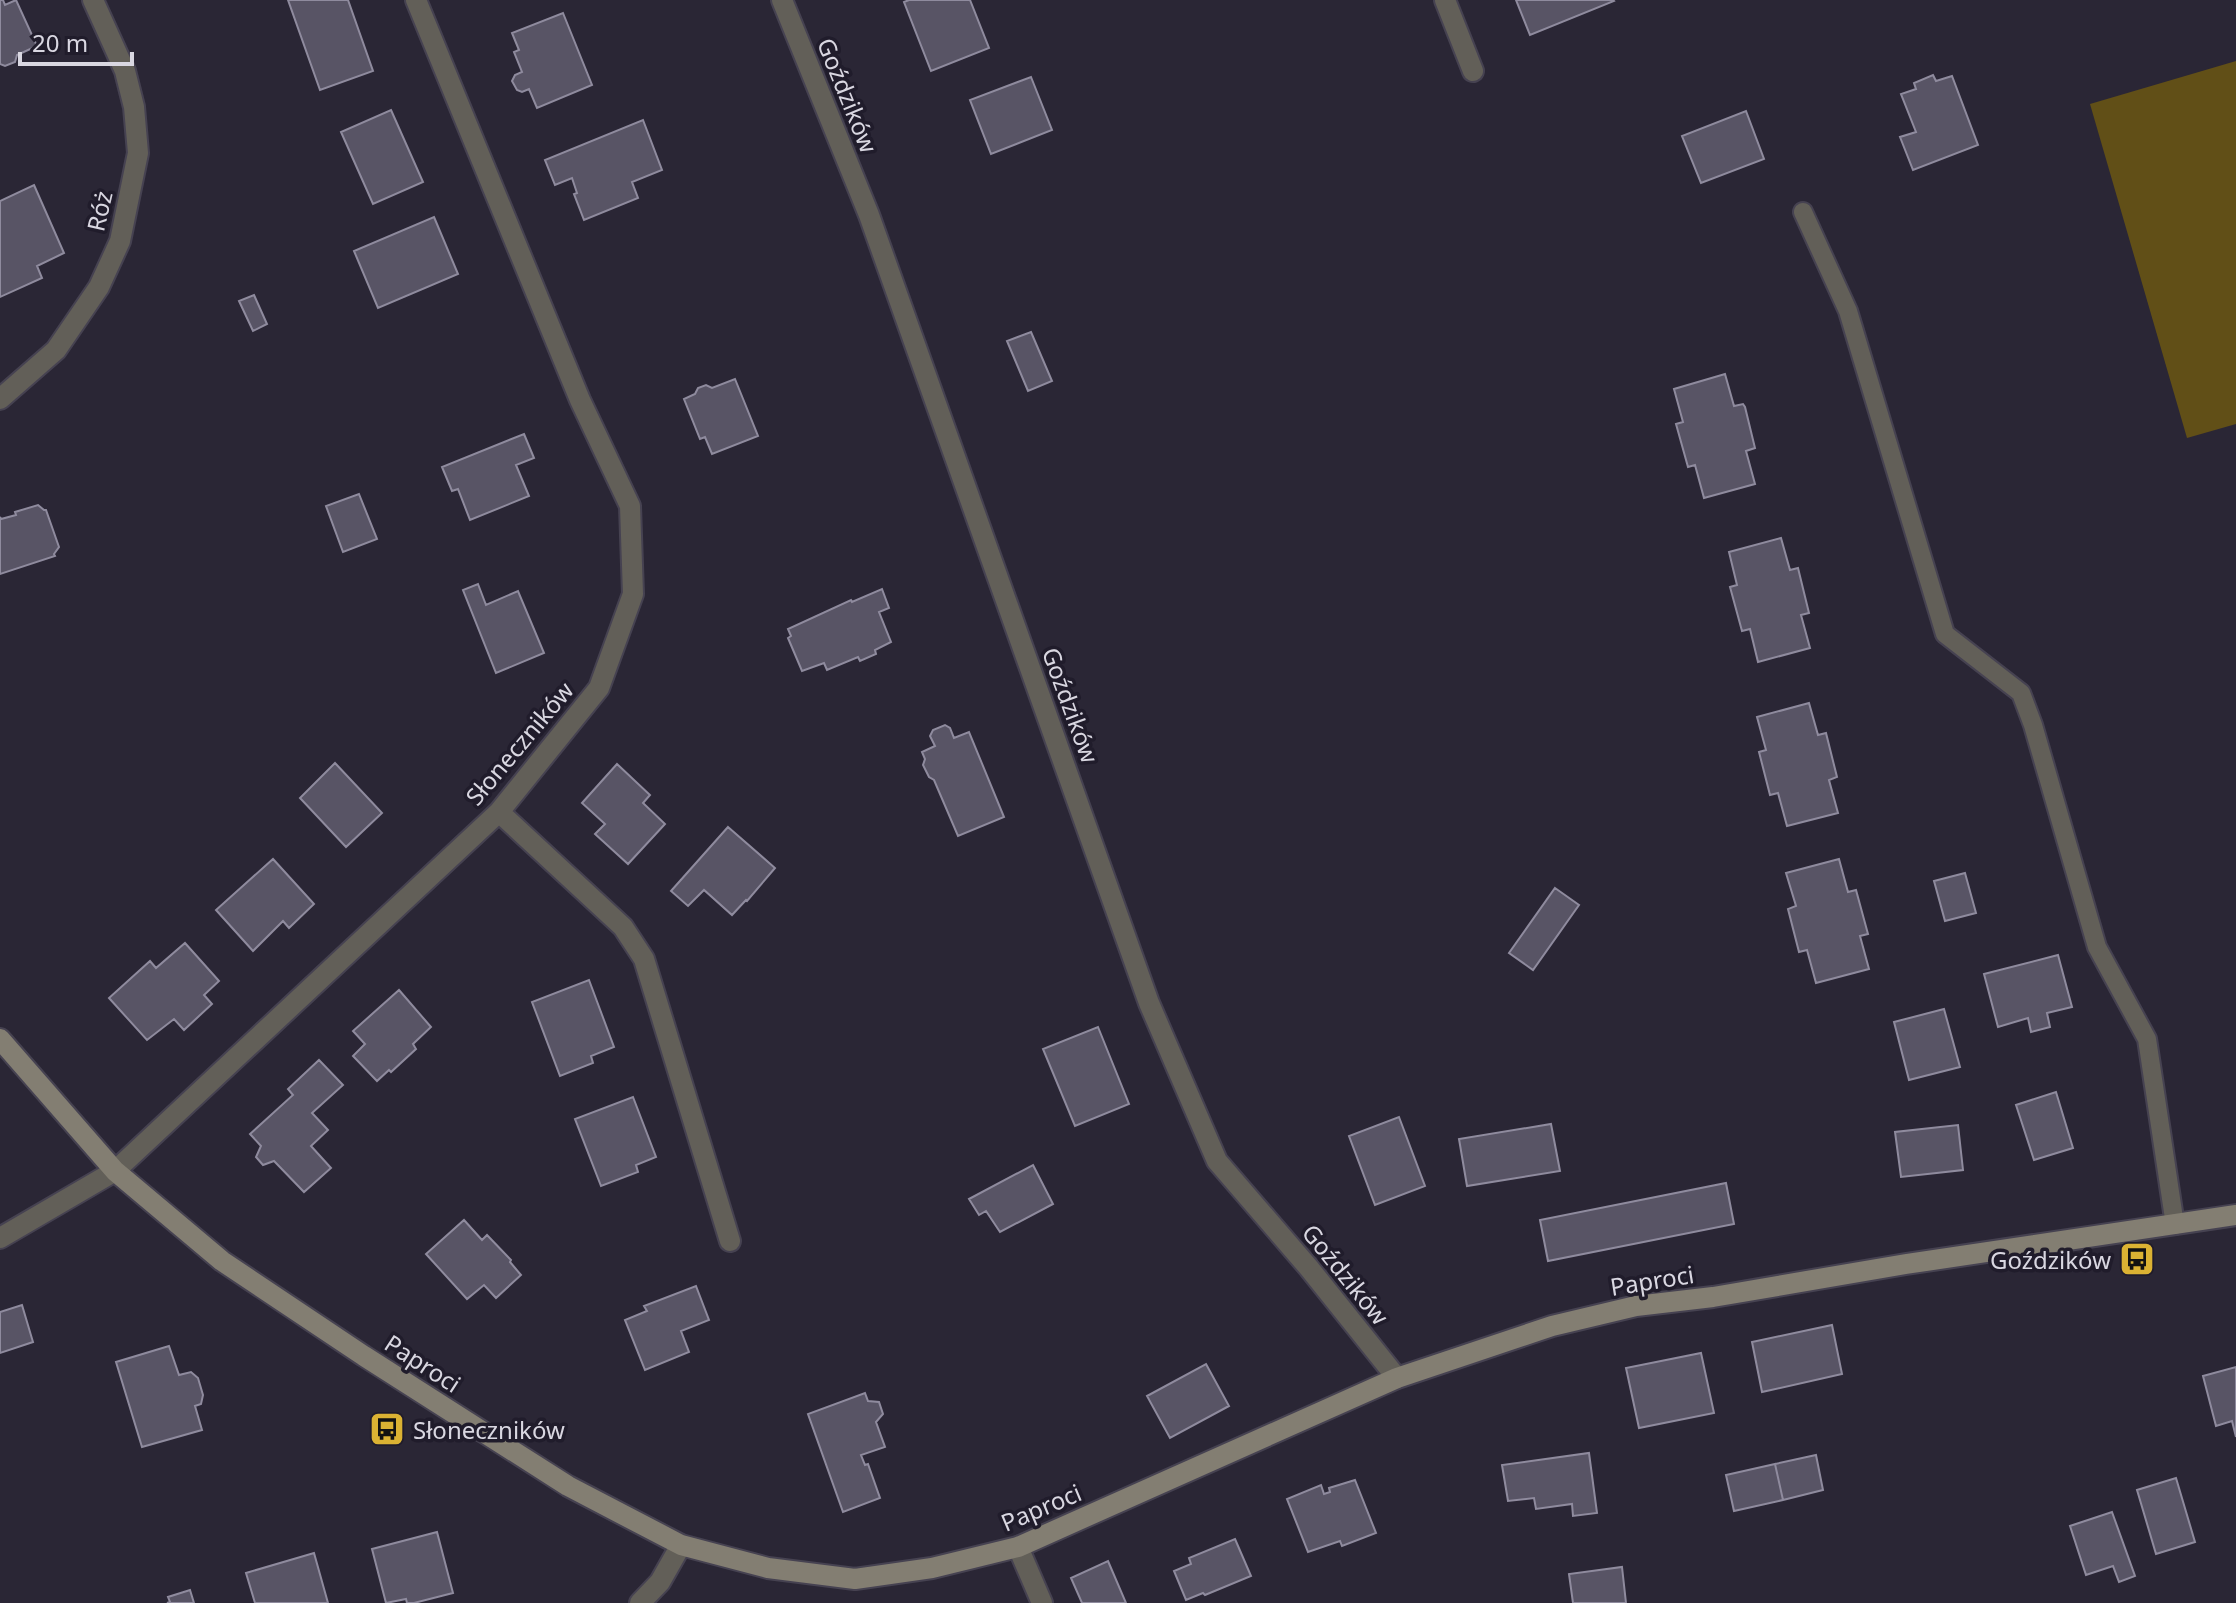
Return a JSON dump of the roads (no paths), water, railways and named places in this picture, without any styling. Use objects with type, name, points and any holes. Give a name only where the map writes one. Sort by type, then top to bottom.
[{"type":"street","name":"Róż","points":[[0,399],[56,350],[99,287],[120,241],[138,153],[134,107],[125,71],[93,0]]},
{"type":"street","name":"Słoneczników","points":[[0,1238],[115,1171],[499,812],[599,688],[633,594],[630,506],[580,400],[416,0]]},
{"type":"street","name":"Goździków","points":[[782,0],[869,215],[1149,1003],[1217,1161],[1309,1268],[1397,1378]]},
{"type":"street","points":[[1445,0],[1473,71]]},
{"type":"street","points":[[499,812],[623,927],[644,959],[730,1241]]},
{"type":"street","name":"Paproci","points":[[0,1039],[115,1171],[222,1261],[568,1486],[681,1545],[768,1568],[855,1579],[932,1568],[1018,1547],[1397,1378],[1552,1326],[1636,1306],[1713,1297],[1906,1264],[2236,1215]]},
{"type":"street","points":[[640,1603],[660,1582],[681,1545]]},
{"type":"street","points":[[1018,1547],[1042,1603]]},
{"type":"lane","points":[[1803,212],[1848,311],[1945,634],[2021,693],[2033,725],[2097,947],[2147,1039],[2175,1225]]},
{"type":"place","name":"Goździków","points":[[2137,1259]]},
{"type":"place","name":"Słoneczników","points":[[387,1429]]}]
